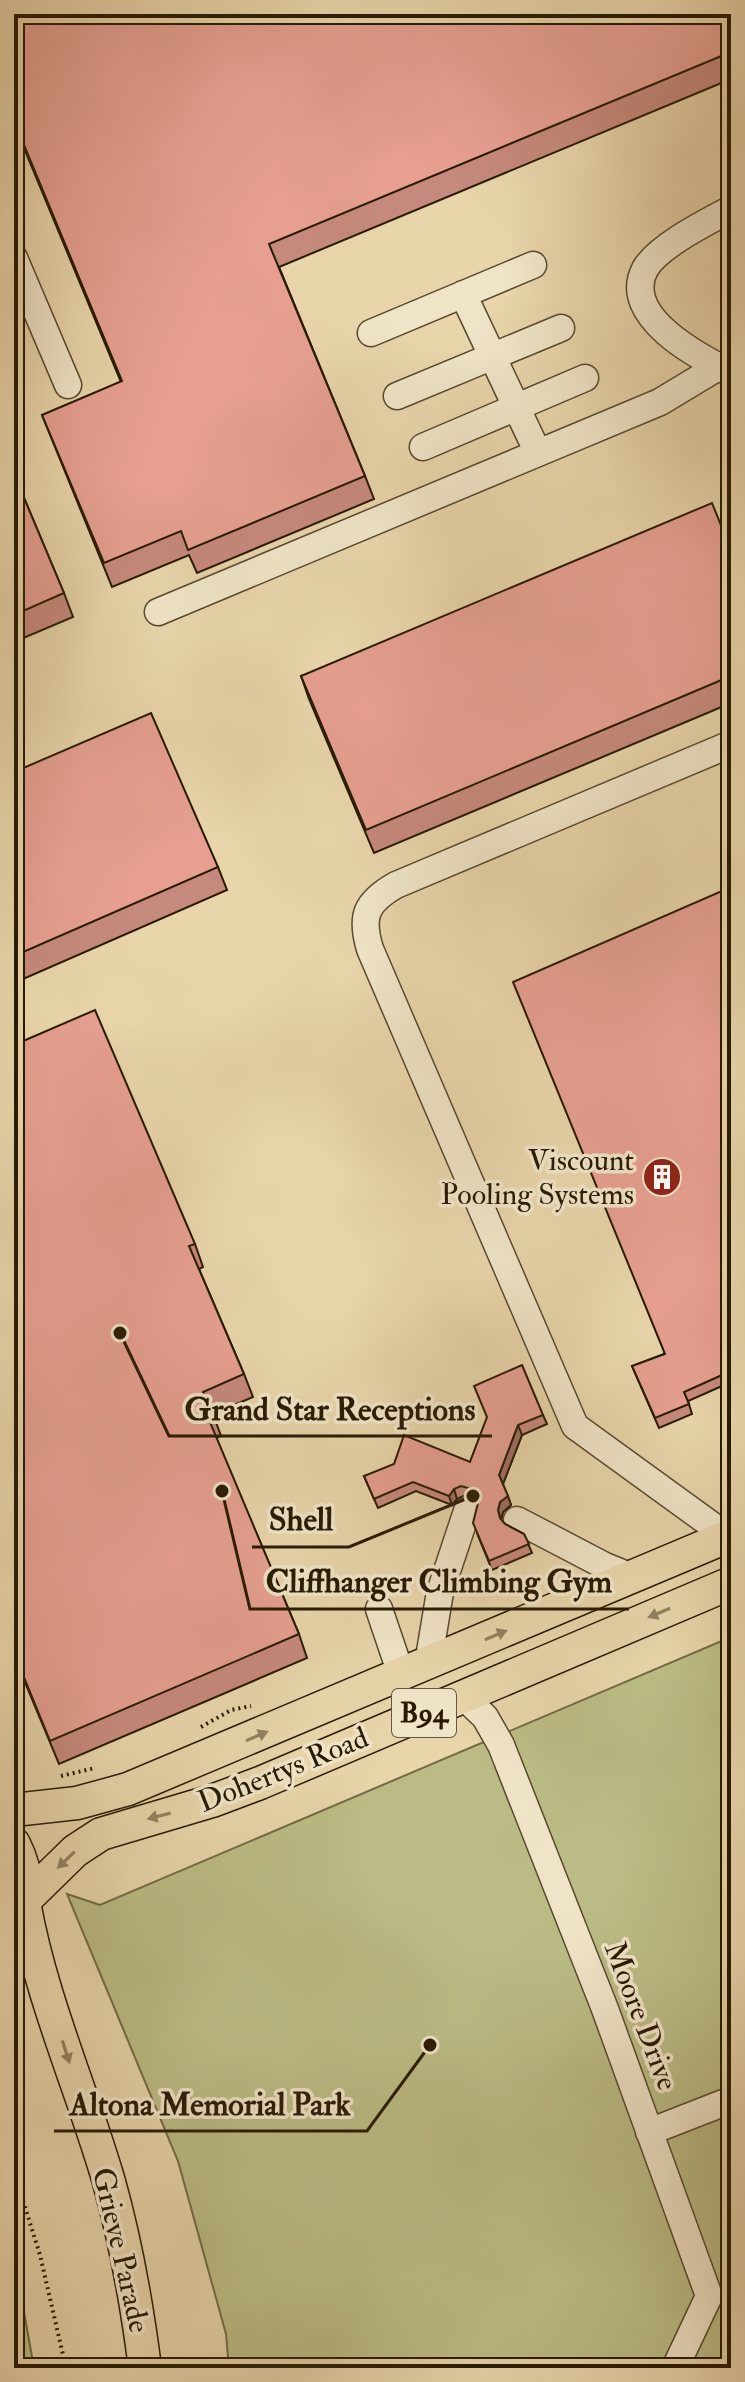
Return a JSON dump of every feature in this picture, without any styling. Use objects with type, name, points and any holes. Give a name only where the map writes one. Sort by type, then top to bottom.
[{"type":"main road","name":"Dohertys Road","points":[[14,1810],[77,1803],[128,1789],[729,1536]]},
{"type":"main road","name":"Dohertys Road","points":[[21,1906],[75,1851],[101,1834],[212,1801],[260,1783],[731,1583]]},
{"type":"main road","name":"Grieve Parade","points":[[14,1844],[24,1871],[21,1906],[109,2182],[128,2258],[145,2368]]},
{"type":"street","points":[[724,370],[691,351],[656,323],[644,301],[642,279],[646,267],[659,254],[731,209]]},
{"type":"street","points":[[14,258],[68,385]]},
{"type":"street","points":[[371,333],[533,265]]},
{"type":"street","points":[[463,294],[538,453]]},
{"type":"street","points":[[397,396],[561,328]]},
{"type":"street","points":[[158,612],[660,402],[724,370]]},
{"type":"street","points":[[423,447],[585,378]]},
{"type":"street","points":[[729,1536],[575,1426],[370,949],[365,930],[367,911],[377,896],[396,885],[731,744]]},
{"type":"street","points":[[414,1669],[467,1511]]},
{"type":"street","points":[[517,1520],[632,1577]]},
{"type":"street","points":[[379,1609],[414,1669]]},
{"type":"street","name":"Moore Drive","points":[[463,1696],[485,1717],[501,1745],[605,2009],[709,2296],[675,2368]]},
{"type":"street","points":[[649,2132],[731,2100]]},
{"type":"path","points":[[14,2172],[40,2255],[66,2368]]},
{"type":"green space","points":[[731,1637],[731,2368],[229,2368],[226,2334],[178,2161],[67,1894],[100,1905]]},
{"type":"green space","points":[[14,2256],[34,2368],[14,2368]]},
{"type":"building","points":[[14,14],[731,14],[731,52],[269,244],[365,476],[188,550],[181,531],[104,563],[42,415],[122,381],[14,121]]},
{"type":"building","points":[[14,474],[64,593],[14,615]]},
{"type":"building","points":[[712,503],[731,550],[731,676],[366,830],[301,676]]},
{"type":"building","points":[[151,713],[218,867],[14,956],[14,772]]},
{"type":"building","name":"Viscount Pooling Systems","points":[[731,887],[731,1371],[684,1392],[689,1404],[655,1418],[632,1366],[665,1354],[513,982]]},
{"type":"building","points":[[95,1010],[195,1244],[189,1246],[244,1374],[203,1392],[212,1413],[207,1415],[299,1634],[50,1741],[14,1653],[14,1045]]},
{"type":"building","points":[[522,1365],[543,1415],[518,1425],[499,1475],[508,1496],[500,1502],[498,1510],[505,1524],[524,1534],[529,1544],[489,1561],[473,1523],[479,1499],[475,1490],[461,1486],[449,1496],[413,1482],[374,1499],[364,1476],[394,1464],[404,1435],[470,1462],[487,1417],[474,1386]]},
{"type":"place","name":"Viscount Pooling Systems","points":[[662,1177]]},
{"type":"place","name":"Grand Star Receptions","points":[[120,1333]]},
{"type":"place","name":"Cliffhanger Climbing Gym","points":[[222,1491]]},
{"type":"place","name":"Shell","points":[[473,1496]]},
{"type":"place","name":"Altona Memorial Park","points":[[430,2045]]}]
